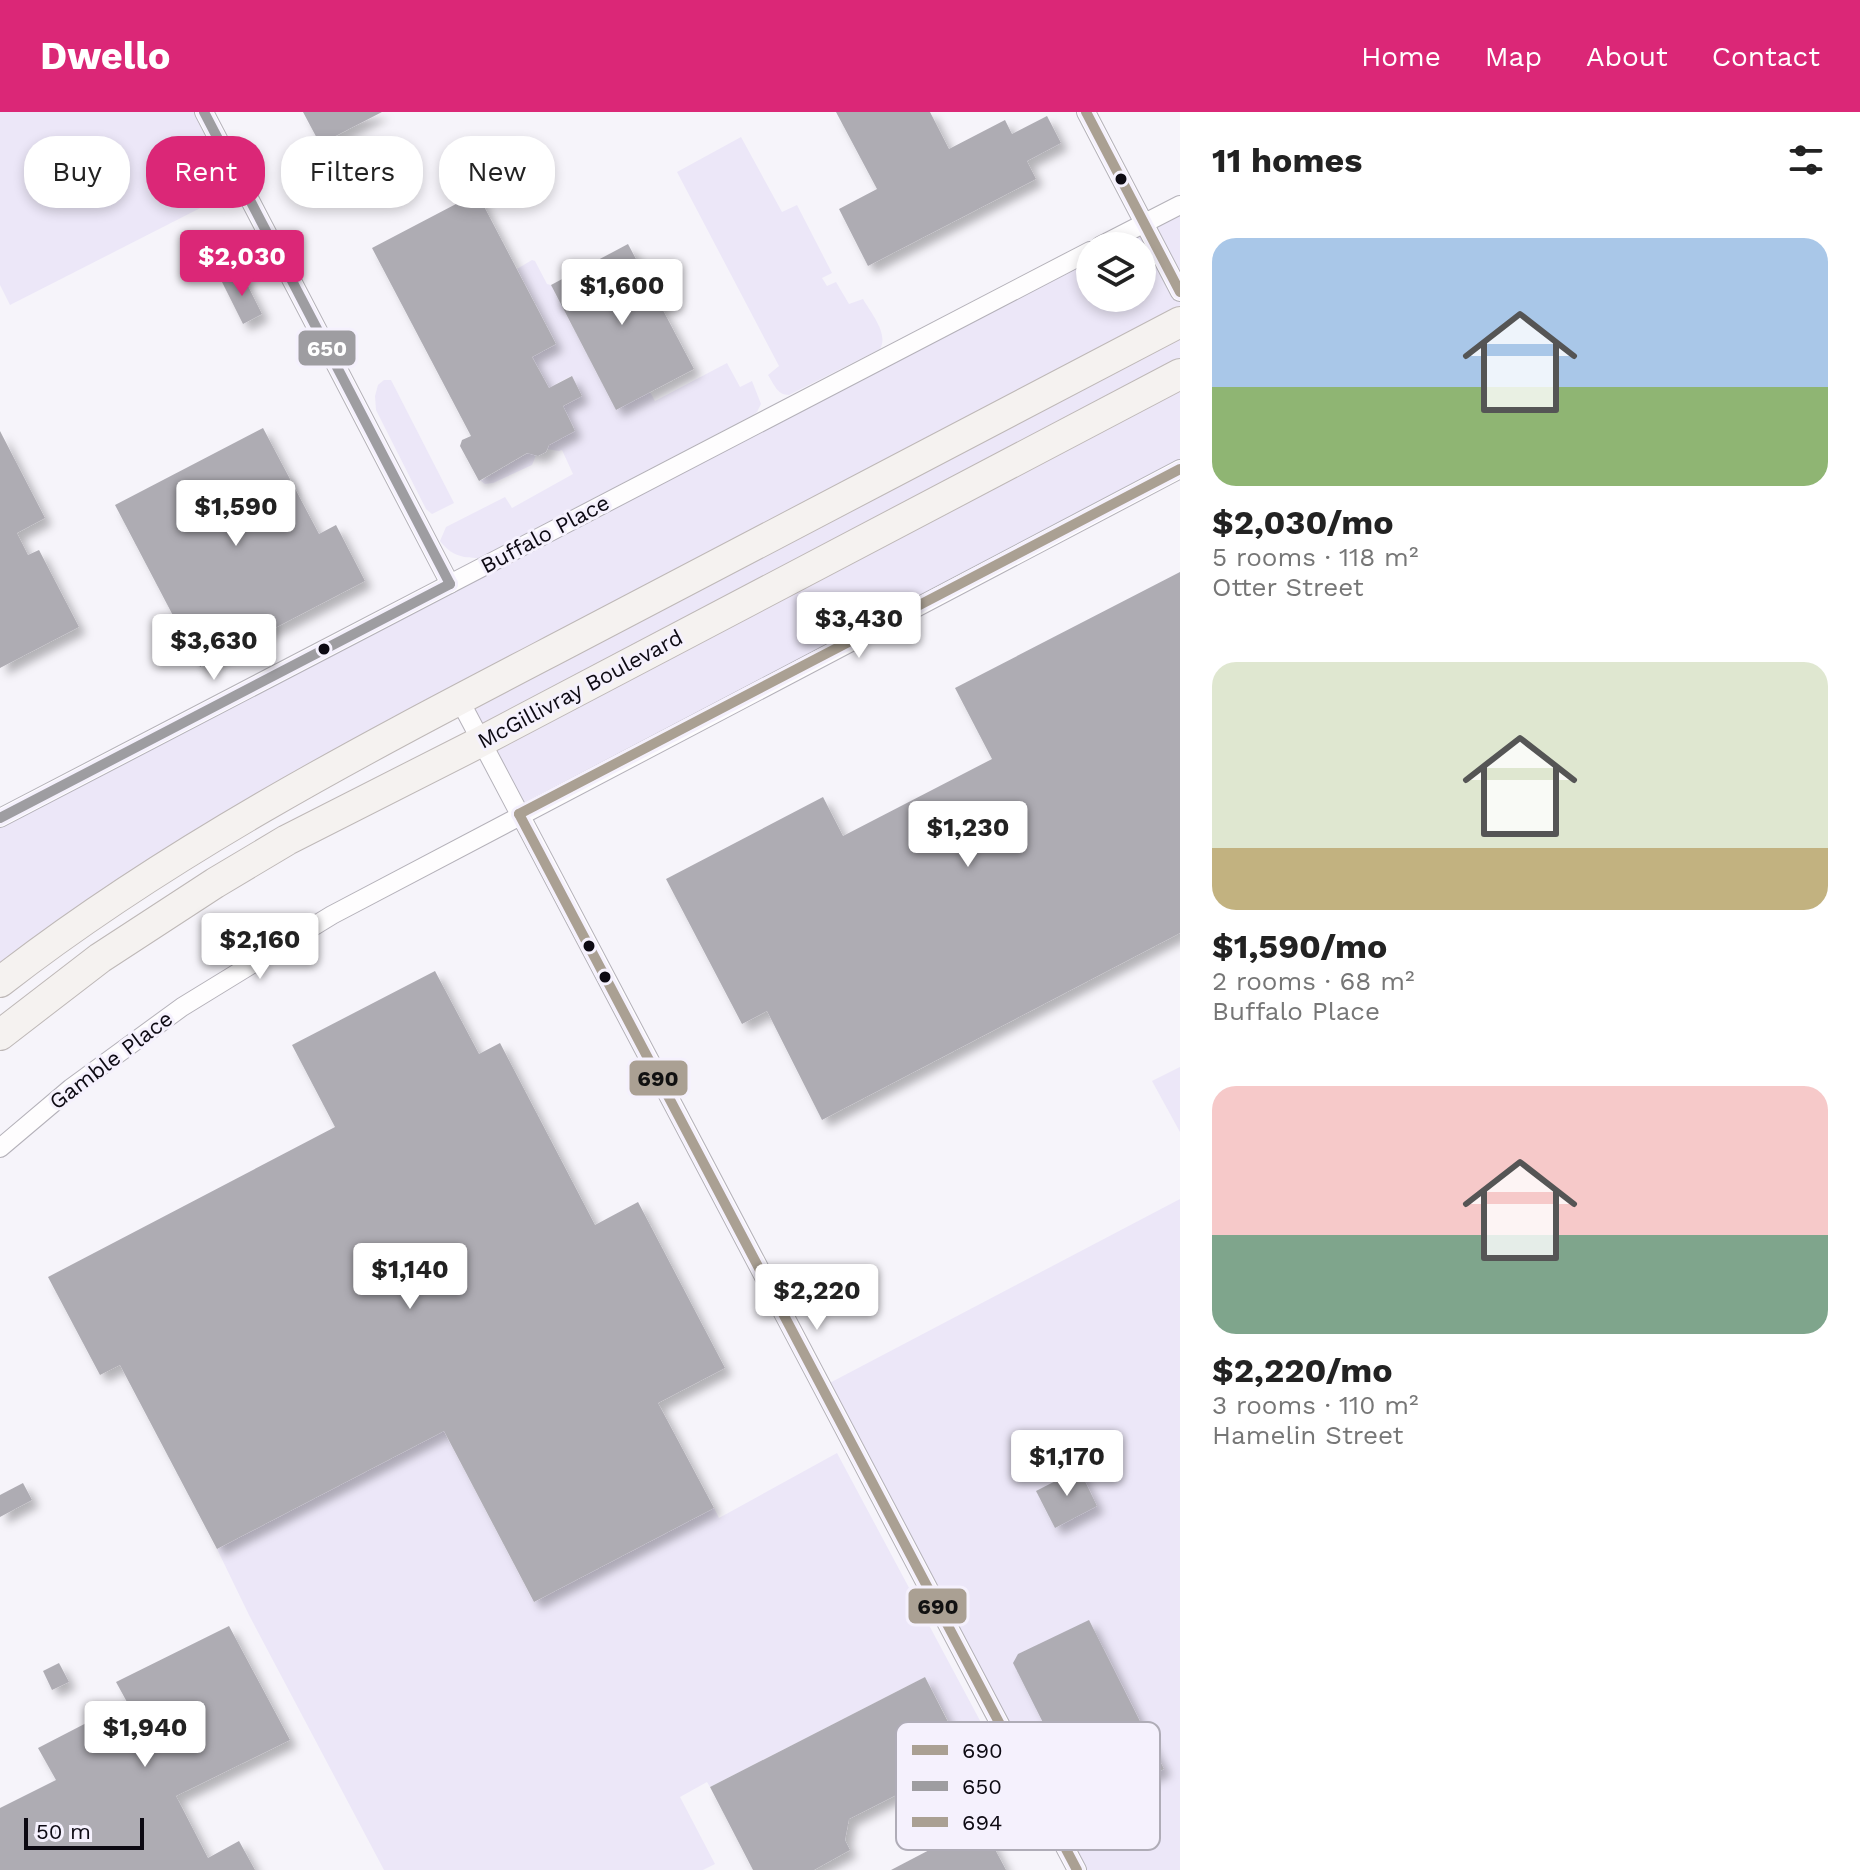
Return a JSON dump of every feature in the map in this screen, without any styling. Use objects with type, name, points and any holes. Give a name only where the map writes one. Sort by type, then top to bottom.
[{"type":"main road","points":[[0,982],[158,869],[303,783],[1180,322]]},
{"type":"main road","name":"McGillivray Boulevard","points":[[0,1035],[100,958],[287,840],[480,742],[1180,374]]},
{"type":"street","points":[[204,112],[450,584]]},
{"type":"street","points":[[1086,112],[1180,292]]},
{"type":"street","points":[[1127,232],[1180,205]]},
{"type":"street","name":"Buffalo Place","points":[[0,818],[1076,258]]},
{"type":"street","name":"Gamble Place","points":[[0,1148],[71,1088],[182,1007],[332,915],[1180,469]]},
{"type":"street","points":[[459,699],[999,1722]]},
{"type":"street","points":[[1066,1850],[1077,1870]]},
{"type":"shaded area","points":[[0,112],[204,112],[217,136],[146,136],[146,208],[200,208],[10,305],[0,285]]},
{"type":"shaded area","points":[[741,137],[782,212],[797,205],[832,273],[822,278],[827,286],[836,282],[849,304],[863,299],[882,337],[880,349],[789,395],[779,391],[768,375],[779,366],[677,172]]},
{"type":"shaded area","points":[[1180,205],[1180,469],[519,814],[460,700],[0,982],[0,818],[1076,258],[1076,312],[1156,312],[1156,232],[1127,232]]},
{"type":"shaded area","points":[[532,260],[547,284],[551,285],[616,409],[650,392],[655,401],[727,363],[740,387],[752,381],[761,404],[753,415],[479,558],[462,556],[452,553],[440,541],[446,527],[505,497],[512,508],[573,474],[562,450],[547,449],[551,442],[572,432],[574,428],[560,408],[581,396],[571,376],[556,384],[559,392],[552,395],[532,357],[556,344],[517,269]]},
{"type":"shaded area","points":[[384,380],[391,380],[454,503],[432,514],[426,509],[376,410],[375,396],[378,385]]},
{"type":"shaded area","points":[[533,450],[536,455],[532,465],[493,483],[485,484],[478,479],[482,480]]},
{"type":"shaded area","points":[[1180,1067],[1180,1132],[1152,1081]]},
{"type":"shaded area","points":[[1180,1199],[1180,1870],[1077,1870],[1066,1850],[1160,1850],[1160,1722],[999,1722],[822,1387]]},
{"type":"shaded area","points":[[444,1431],[534,1602],[714,1508],[719,1518],[837,1453],[981,1722],[949,1722],[925,1677],[710,1787],[707,1782],[680,1797],[715,1864],[703,1870],[384,1870],[217,1549]]},
{"type":"building","points":[[303,112],[382,112],[336,136],[316,136]]},
{"type":"building","points":[[836,112],[930,112],[949,149],[1005,120],[1012,134],[1047,116],[1061,143],[1027,161],[1036,179],[868,266],[839,209],[877,189]]},
{"type":"building","points":[[448,208],[485,208],[556,344],[532,357],[549,388],[572,376],[582,396],[563,406],[575,431],[549,445],[546,452],[538,456],[527,453],[479,481],[460,446],[462,440],[471,436],[372,248]]},
{"type":"building","points":[[628,244],[694,369],[616,410],[551,285]]},
{"type":"building","points":[[241,272],[262,314],[243,324],[222,282]]},
{"type":"building","points":[[263,428],[319,534],[336,525],[365,581],[200,667],[115,505]]},
{"type":"building","points":[[0,431],[45,518],[17,533],[28,555],[39,550],[79,627],[0,668]]},
{"type":"building","points":[[1180,572],[1180,933],[822,1120],[767,1011],[742,1024],[666,879],[823,797],[843,836],[992,759],[955,688]]},
{"type":"building","points":[[435,971],[479,1054],[500,1043],[595,1225],[638,1202],[725,1368],[658,1403],[714,1508],[534,1602],[444,1431],[217,1549],[120,1365],[100,1375],[48,1277],[335,1127],[292,1045]]},
{"type":"building","points":[[1079,1469],[1097,1506],[1055,1528],[1036,1491]]},
{"type":"building","points":[[23,1483],[32,1500],[0,1517],[0,1495]]},
{"type":"building","points":[[1089,1620],[1140,1722],[1043,1722],[1013,1663],[1018,1654]]},
{"type":"building","points":[[229,1626],[290,1740],[176,1796],[208,1858],[239,1841],[255,1870],[0,1870],[0,1808],[56,1780],[38,1748],[127,1702],[116,1682]]},
{"type":"building","points":[[59,1663],[69,1682],[52,1690],[43,1671]]},
{"type":"building","points":[[925,1677],[948,1722],[896,1722],[896,1795],[849,1819],[845,1840],[850,1850],[814,1870],[753,1870],[710,1787]]},
{"type":"building","points":[[929,1850],[995,1850],[1006,1870],[891,1870]]},
{"type":"transit line","name":"650","points":[[204,112],[450,584]]},
{"type":"transit line","name":"694","points":[[1086,112],[1180,292]]},
{"type":"transit line","name":"690","points":[[519,814],[1180,469]]},
{"type":"transit line","name":"650","points":[[0,818],[450,584]]},
{"type":"transit line","name":"690","points":[[519,814],[999,1722]]},
{"type":"transit line","name":"690","points":[[1066,1850],[1077,1870]]}]
